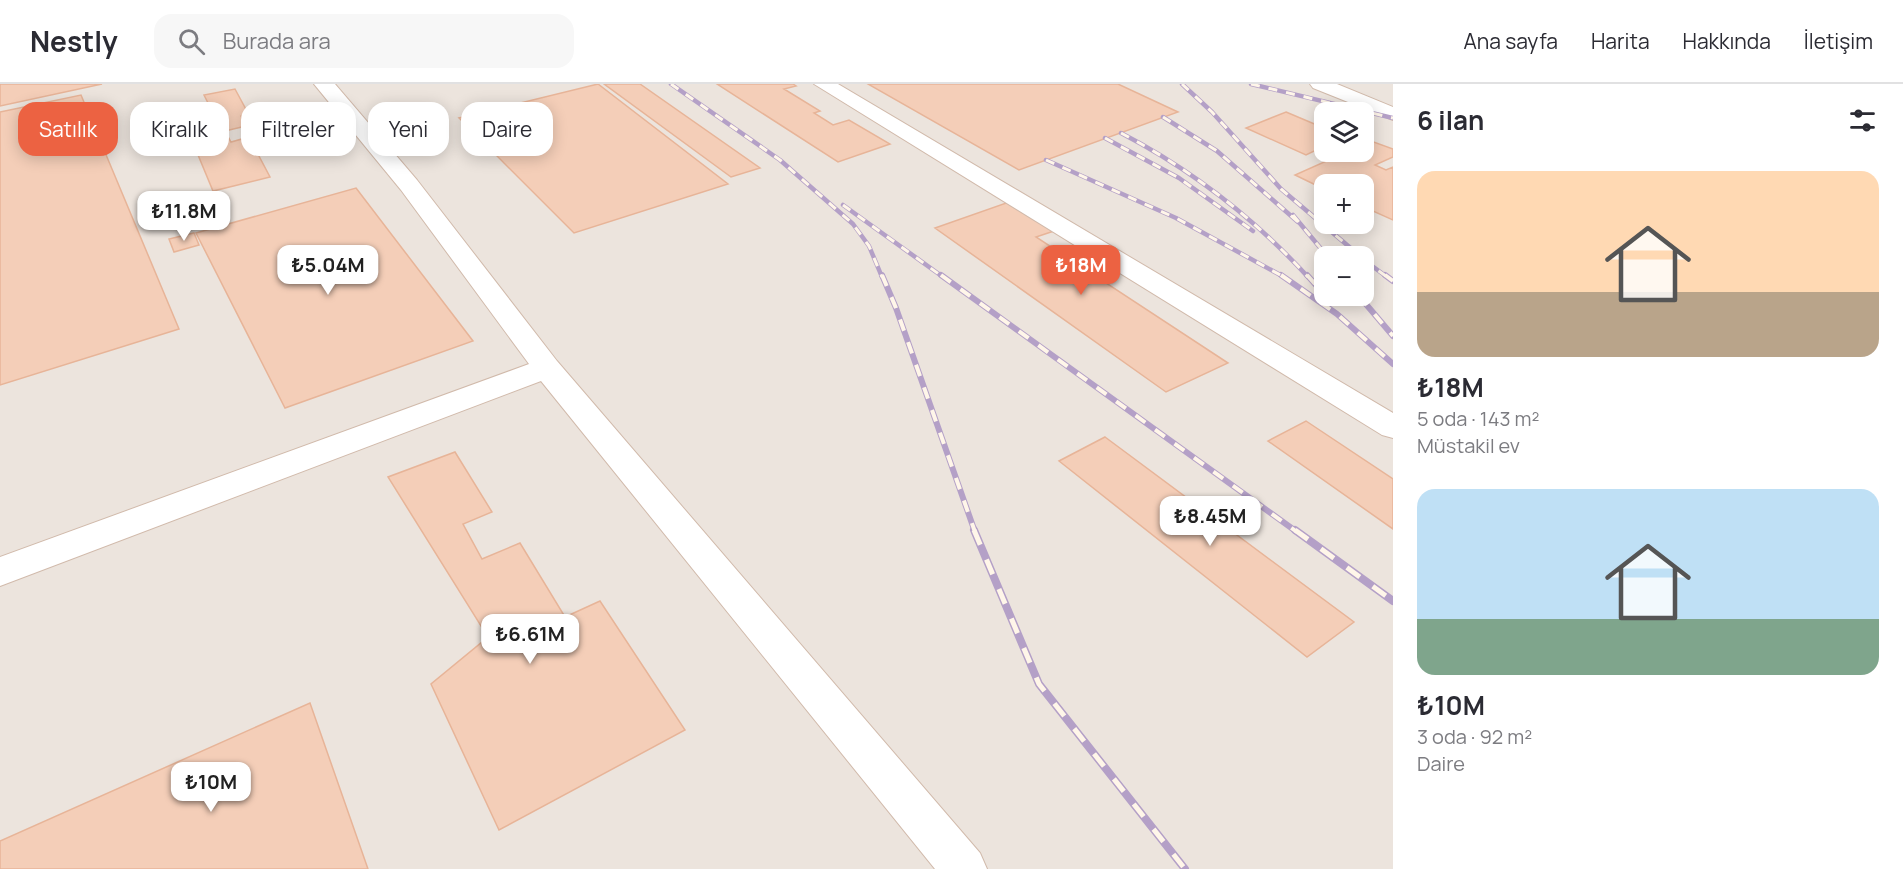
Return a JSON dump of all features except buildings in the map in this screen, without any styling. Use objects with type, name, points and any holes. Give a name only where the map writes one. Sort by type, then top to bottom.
[{"type":"lane","points":[[324,84],[409,185],[547,368],[964,869]]},
{"type":"lane","points":[[824,84],[1393,427]]},
{"type":"lane","points":[[1320,84],[1393,114]]},
{"type":"lane","points":[[0,572],[547,368]]},
{"type":"shaded area","points":[[0,84],[1393,84],[1393,869],[0,869]]},
{"type":"railway","points":[[671,84],[780,160],[853,224],[869,246],[882,277]]},
{"type":"railway","points":[[1182,84],[1212,112],[1281,189],[1348,246]]},
{"type":"railway","points":[[1251,84],[1393,118]]},
{"type":"railway","points":[[1163,117],[1217,151],[1298,222]]},
{"type":"railway","points":[[1121,133],[1173,163],[1221,197],[1266,235],[1308,277]]},
{"type":"railway","points":[[1105,138],[1179,178],[1253,231]]},
{"type":"railway","points":[[1046,160],[1176,218],[1283,277]]},
{"type":"railway","points":[[843,205],[943,277]]},
{"type":"railway","points":[[1293,215],[1319,246]]},
{"type":"railway","points":[[1374,267],[1387,277]]},
{"type":"railway","points":[[882,275],[896,308],[975,532]]},
{"type":"railway","points":[[941,275],[1297,532]]},
{"type":"railway","points":[[1307,275],[1314,283]]},
{"type":"railway","points":[[1385,275],[1393,281]]},
{"type":"railway","points":[[1283,277],[1337,314],[1393,364]]},
{"type":"railway","points":[[1368,306],[1393,336]]},
{"type":"railway","points":[[974,530],[1039,684],[1185,869]]},
{"type":"railway","points":[[1295,530],[1393,601]]}]
